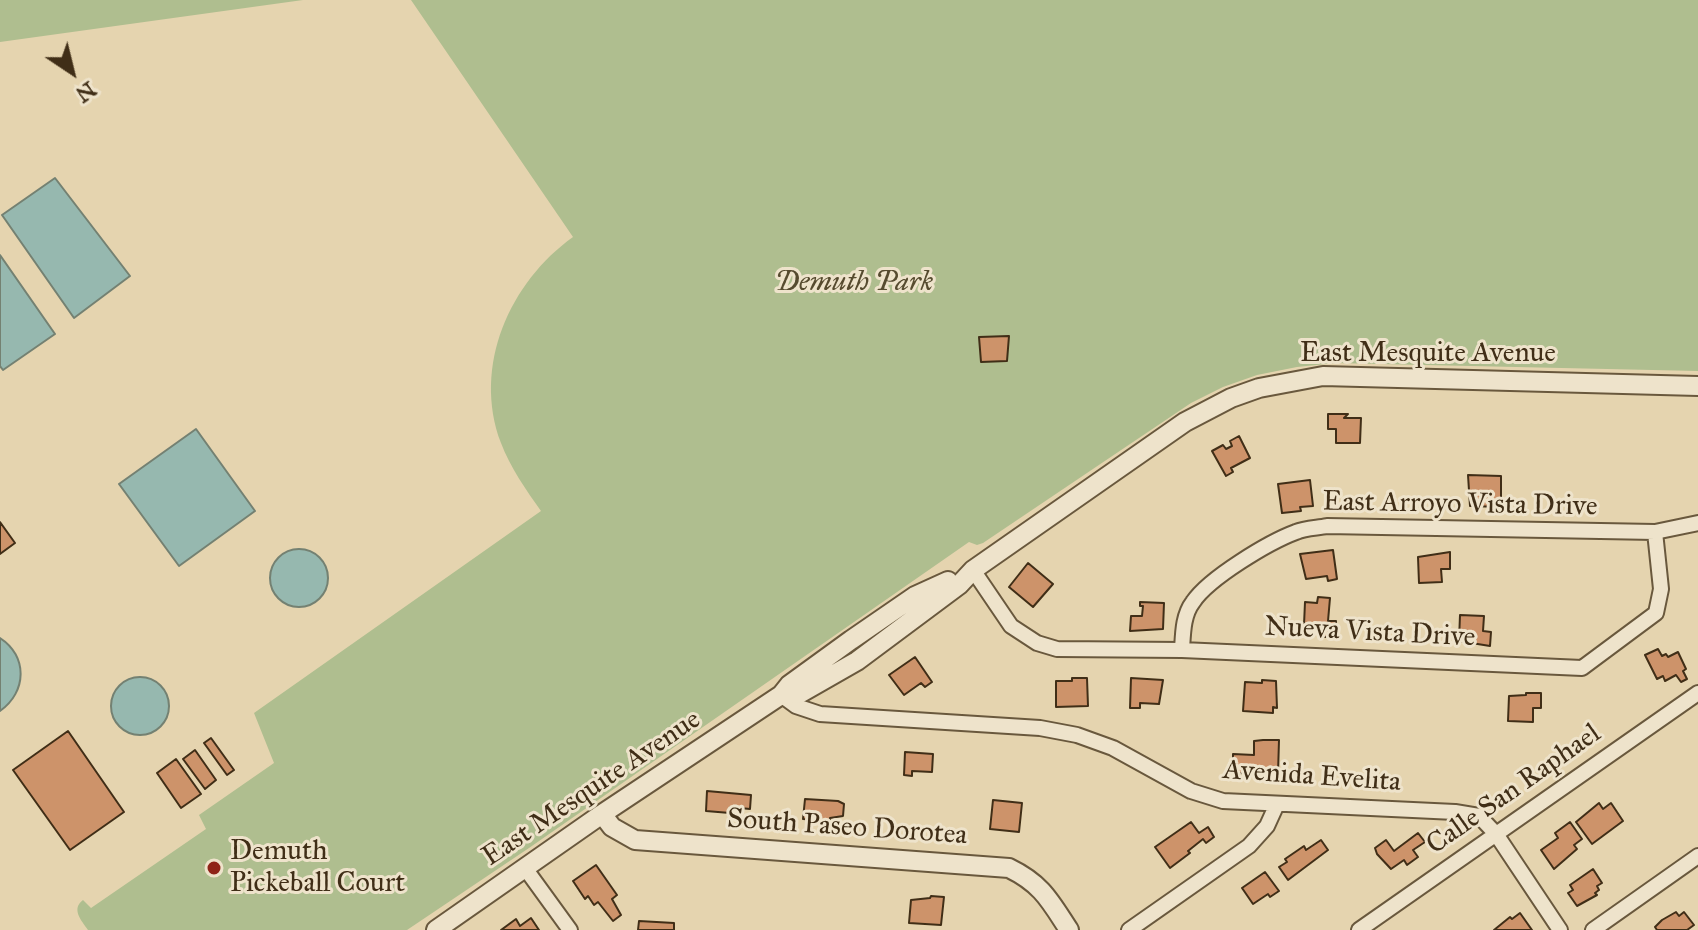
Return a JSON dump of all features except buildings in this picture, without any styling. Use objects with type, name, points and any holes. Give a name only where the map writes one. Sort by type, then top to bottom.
[{"type":"street","name":"East Mesquite Avenue","points":[[436,930],[602,814],[781,695],[789,685],[915,596],[973,570],[1185,422],[1231,398],[1259,388],[1323,376],[1698,386]]},
{"type":"street","points":[[1655,532],[1698,523]]},
{"type":"street","name":"East Arroyo Vista Drive","points":[[1182,650],[1184,622],[1191,603],[1206,586],[1268,545],[1298,531],[1327,526],[1655,532]]},
{"type":"street","name":"Nueva Vista Drive","points":[[973,570],[1011,626],[1037,643],[1057,649],[1182,650],[1582,668],[1656,613],[1661,589],[1655,532]]},
{"type":"street","name":"Calle San Raphael","points":[[1359,930],[1698,693]]},
{"type":"street","name":"Avenida Evelita","points":[[781,695],[796,706],[820,714],[1040,728],[1077,735],[1113,748],[1191,791],[1223,801],[1455,812],[1479,816],[1496,834],[1560,930]]},
{"type":"street","points":[[1129,930],[1249,846],[1267,826],[1277,804]]},
{"type":"street","name":"South Paseo Dorotea","points":[[602,814],[612,827],[635,840],[1009,868],[1031,879],[1046,895],[1069,930]]},
{"type":"street","points":[[1593,930],[1698,856]]},
{"type":"street","points":[[525,868],[570,930]]},
{"type":"green space","points":[[0,0],[303,0],[0,42]]},
{"type":"green space","name":"Demuth Park","points":[[411,0],[1698,0],[1698,371],[1335,363],[1257,375],[1191,403],[983,543],[977,545],[969,542],[407,930],[88,930],[77,911],[79,903],[83,900],[91,908],[206,829],[199,815],[274,763],[254,713],[541,511],[514,470],[501,443],[493,414],[491,385],[494,356],[502,328],[531,277],[573,237]]},
{"type":"water","points":[[55,178],[130,276],[74,318],[2,215]]},
{"type":"water","points":[[0,255],[55,334],[3,370],[0,366]]},
{"type":"water","points":[[196,429],[255,511],[179,566],[119,484]]},
{"type":"water","points":[[299,549],[320,557],[328,578],[320,599],[299,607],[278,599],[270,578],[278,557]]},
{"type":"water","points":[[0,638],[16,654],[21,674],[15,694],[0,711]]},
{"type":"water","points":[[140,677],[161,685],[169,706],[161,727],[140,735],[119,727],[111,706],[119,685]]},
{"type":"place","name":"Demuth Pickeball Court","points":[[214,868]]}]
